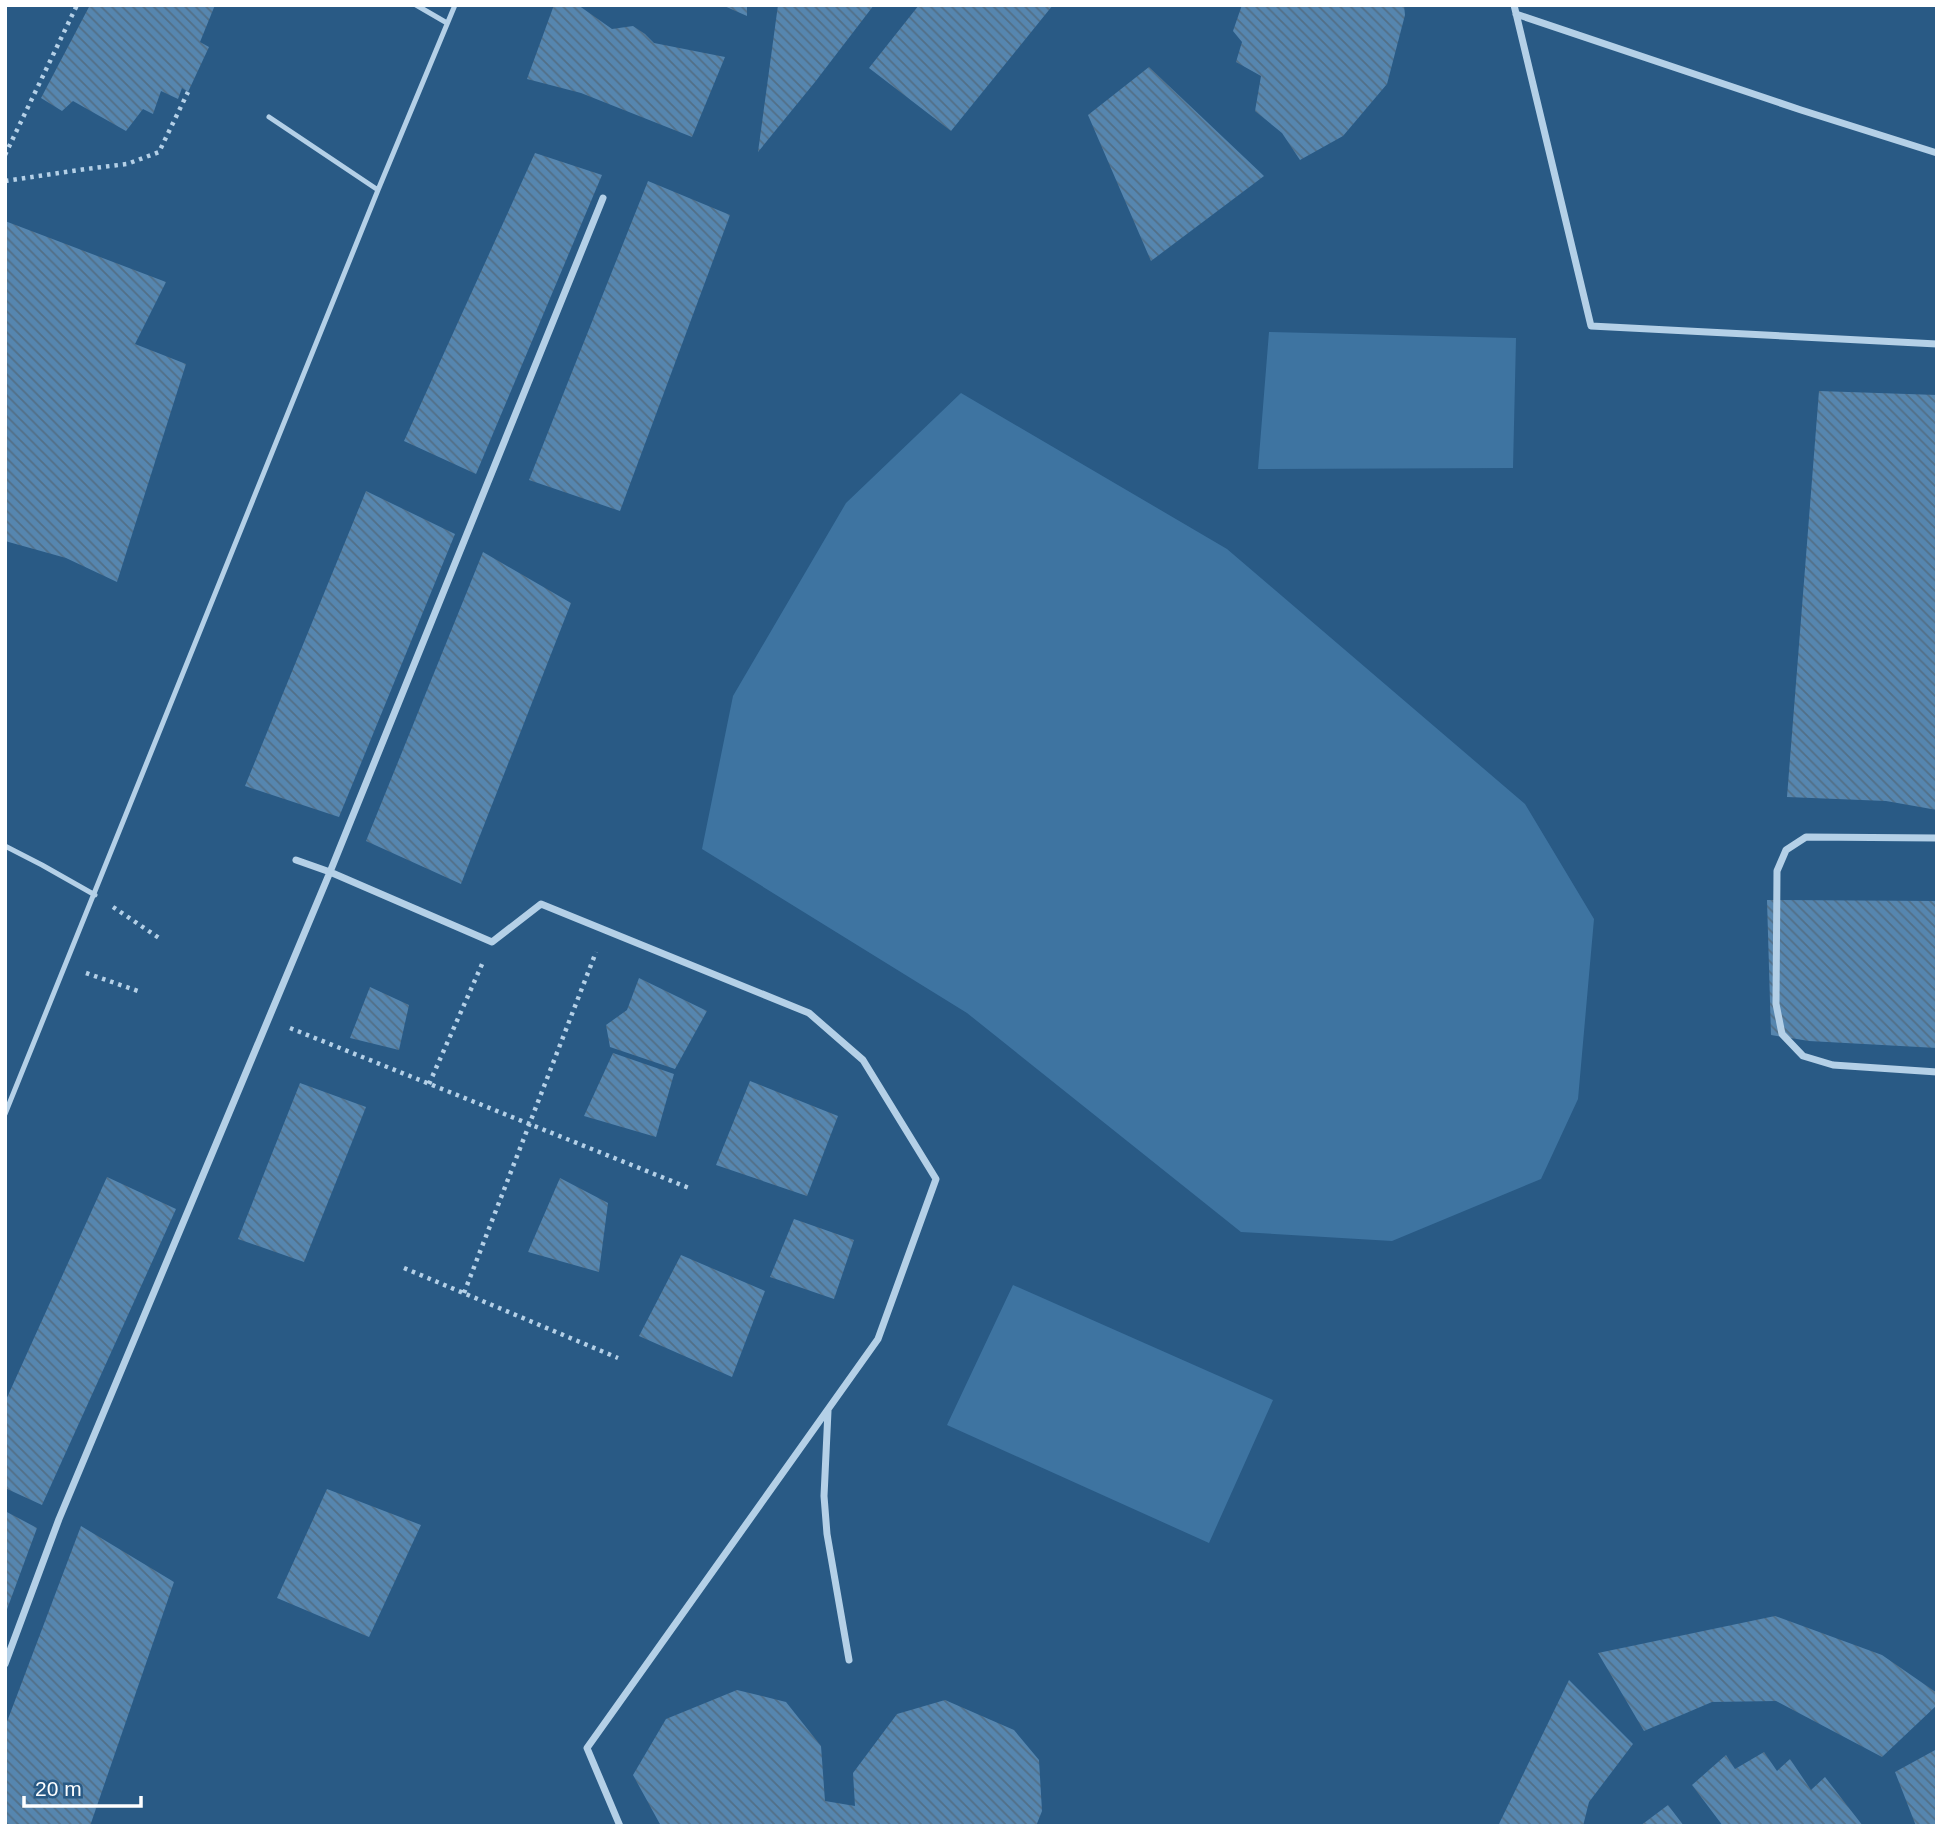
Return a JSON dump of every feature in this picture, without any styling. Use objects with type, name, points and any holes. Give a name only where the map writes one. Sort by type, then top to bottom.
[{"type":"street","points":[[1514,5],[1591,326],[1937,344]]},
{"type":"street","points":[[1516,14],[1937,153]]},
{"type":"street","points":[[5,1664],[60,1519],[330,872],[603,198]]},
{"type":"street","points":[[1937,838],[1806,837],[1787,850],[1777,871],[1776,991],[1782,1034],[1803,1056],[1833,1065],[1937,1072]]},
{"type":"street","points":[[296,860],[492,942],[541,904],[809,1013],[863,1060],[936,1180],[878,1339],[587,1748],[620,1826]]},
{"type":"street","points":[[828,1410],[824,1496],[827,1534],[849,1660]]},
{"type":"lane","points":[[416,5],[447,23]]},
{"type":"lane","points":[[5,1114],[455,5]]},
{"type":"lane","points":[[269,117],[378,190]]},
{"type":"lane","points":[[5,846],[95,895]]},
{"type":"path","points":[[5,155],[76,5]]},
{"type":"path","points":[[5,181],[127,164],[159,152],[188,92]]},
{"type":"path","points":[[95,895],[159,938]]},
{"type":"path","points":[[464,1293],[605,930]]},
{"type":"path","points":[[429,1084],[492,942]]},
{"type":"path","points":[[66,966],[138,991]]},
{"type":"path","points":[[268,1019],[689,1188]]},
{"type":"path","points":[[404,1268],[618,1358]]},
{"type":"shaded area","points":[[1269,332],[1516,338],[1513,468],[1258,469]]},
{"type":"shaded area","points":[[961,393],[1227,549],[1525,804],[1594,919],[1578,1099],[1541,1179],[1392,1241],[1241,1232],[967,1013],[702,849],[733,696],[846,503]]},
{"type":"shaded area","points":[[1013,1285],[1273,1400],[1209,1543],[947,1425]]},
{"type":"building","points":[[90,5],[215,5],[200,42],[209,47],[188,92],[182,88],[178,99],[161,91],[153,114],[143,109],[126,131],[73,101],[62,111],[41,98]]},
{"type":"building","points":[[554,5],[578,5],[612,29],[633,26],[654,43],[725,57],[692,137],[581,93],[527,79]]},
{"type":"building","points":[[722,5],[747,5],[747,16]]},
{"type":"building","points":[[778,5],[874,5],[758,152]]},
{"type":"building","points":[[919,5],[1053,5],[951,131],[869,68]]},
{"type":"building","points":[[1242,5],[1404,5],[1405,15],[1387,84],[1343,136],[1300,160],[1282,133],[1255,111],[1261,76],[1236,62],[1242,42],[1233,31]]},
{"type":"building","points":[[1149,67],[1264,176],[1151,261],[1088,115]]},
{"type":"building","points":[[535,153],[602,175],[476,474],[404,441]]},
{"type":"building","points":[[648,181],[730,215],[620,511],[529,480]]},
{"type":"building","points":[[5,221],[166,282],[135,344],[186,364],[117,582],[66,558],[5,541]]},
{"type":"building","points":[[1819,391],[1937,395],[1937,810],[1886,801],[1787,797]]},
{"type":"building","points":[[366,491],[455,534],[339,817],[245,786]]},
{"type":"building","points":[[483,552],[571,603],[461,884],[366,841]]},
{"type":"building","points":[[1767,900],[1937,901],[1937,1048],[1809,1041],[1771,1035]]},
{"type":"building","points":[[639,978],[707,1011],[675,1069],[610,1047],[606,1025],[627,1010]]},
{"type":"building","points":[[370,987],[409,1005],[399,1050],[350,1038]]},
{"type":"building","points":[[613,1053],[674,1074],[656,1137],[584,1116]]},
{"type":"building","points":[[750,1081],[838,1116],[807,1196],[716,1165]]},
{"type":"building","points":[[300,1083],[366,1107],[304,1262],[238,1239]]},
{"type":"building","points":[[107,1177],[176,1209],[42,1505],[5,1488],[5,1402]]},
{"type":"building","points":[[560,1178],[608,1203],[599,1272],[528,1252]]},
{"type":"building","points":[[794,1219],[854,1240],[834,1299],[770,1277]]},
{"type":"building","points":[[681,1255],[765,1291],[732,1377],[639,1336]]},
{"type":"building","points":[[327,1489],[421,1525],[369,1637],[277,1598]]},
{"type":"building","points":[[5,1511],[37,1528],[6,1612],[5,1612]]},
{"type":"building","points":[[81,1526],[174,1582],[90,1826],[5,1826],[5,1727]]},
{"type":"building","points":[[1775,1616],[1882,1655],[1937,1693],[1937,1705],[1882,1757],[1776,1701],[1712,1702],[1644,1731],[1598,1653]]},
{"type":"building","points":[[1569,1680],[1633,1744],[1589,1802],[1583,1826],[1498,1826]]},
{"type":"building","points":[[737,1690],[786,1702],[821,1746],[825,1801],[855,1806],[853,1773],[897,1714],[945,1700],[1014,1730],[1039,1760],[1042,1811],[1036,1826],[661,1826],[633,1775],[666,1719]]},
{"type":"building","points":[[1937,1749],[1937,1826],[1916,1826],[1895,1772]]},
{"type":"building","points":[[1764,1752],[1777,1771],[1790,1759],[1811,1790],[1825,1777],[1863,1826],[1723,1826],[1692,1785],[1726,1755],[1735,1769]]},
{"type":"building","points":[[1668,1805],[1684,1826],[1640,1826]]}]
